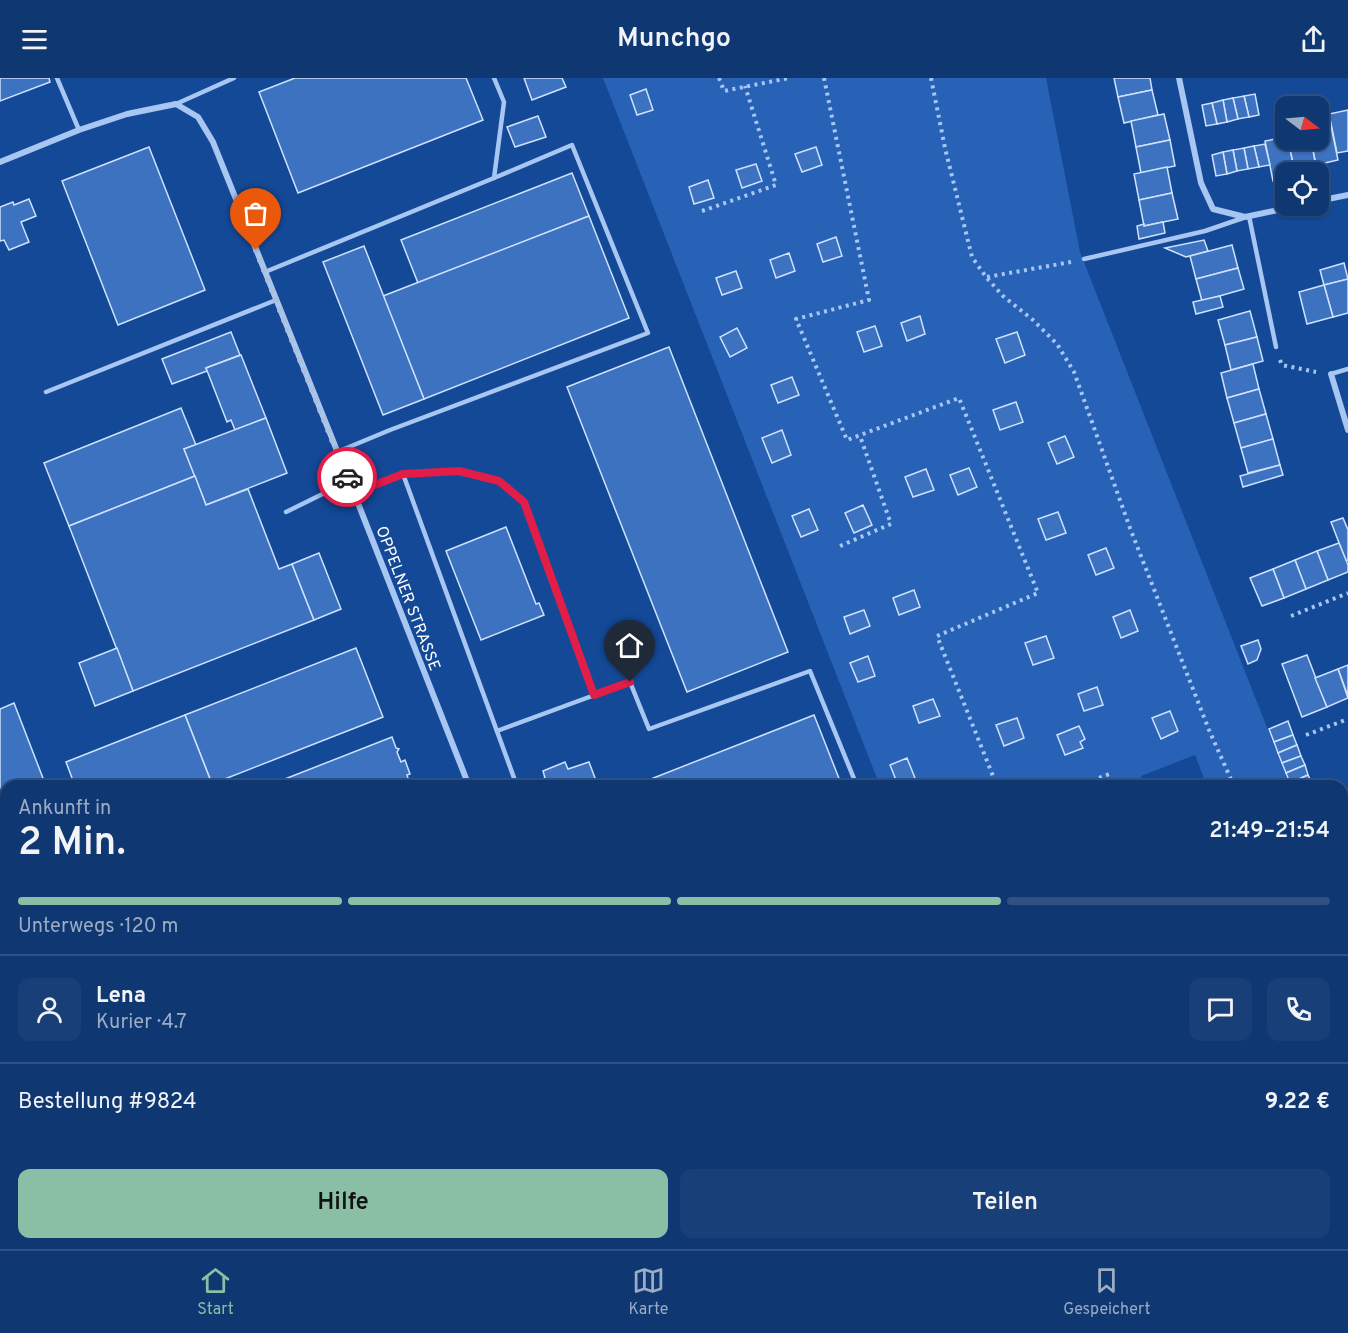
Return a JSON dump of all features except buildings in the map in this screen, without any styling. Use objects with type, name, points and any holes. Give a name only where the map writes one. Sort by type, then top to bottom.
[{"type":"street","points":[[1179,78],[1201,183],[1214,209],[1247,216],[1275,211]]},
{"type":"street","points":[[0,162],[79,130],[127,114],[176,104]]},
{"type":"street","name":"OPPELNER STRASSE","points":[[176,104],[198,117],[213,142],[467,780]]},
{"type":"street","points":[[1329,199],[1348,195]]},
{"type":"street","points":[[1332,375],[1348,430]]},
{"type":"lane","points":[[57,78],[79,130]]},
{"type":"lane","points":[[176,104],[234,78]]},
{"type":"lane","points":[[494,78],[504,102],[494,178]]},
{"type":"lane","points":[[265,272],[572,145],[648,333],[337,452]]},
{"type":"lane","points":[[1084,259],[1205,231],[1247,216],[1276,347]]},
{"type":"lane","points":[[45,392],[276,300]]},
{"type":"lane","points":[[1332,375],[1348,369]]},
{"type":"lane","points":[[354,493],[403,474],[459,471],[499,481],[524,502],[594,695]]},
{"type":"lane","points":[[403,474],[516,780]]},
{"type":"lane","points":[[286,512],[349,481]]},
{"type":"lane","points":[[497,731],[630,682],[649,729],[810,671],[854,780]]},
{"type":"path","points":[[719,78],[724,91],[789,78]]},
{"type":"path","points":[[824,78],[869,300],[796,319],[847,441],[959,398],[1038,593],[937,636],[995,780]]},
{"type":"path","points":[[931,78],[945,148],[972,256],[986,277],[1004,296],[1057,344],[1074,372],[1130,528],[1209,730],[1231,780]]},
{"type":"path","points":[[702,211],[776,185],[745,86]]},
{"type":"path","points":[[986,277],[1084,259]]},
{"type":"path","points":[[1276,347],[1282,365],[1332,375]]},
{"type":"path","points":[[840,546],[891,524],[860,436]]},
{"type":"path","points":[[1291,616],[1348,593]]},
{"type":"path","points":[[1306,735],[1348,719]]},
{"type":"path","points":[[1093,780],[1112,773]]},
{"type":"shaded area","points":[[603,78],[1046,78],[1080,252],[1288,780],[1205,780],[1195,755],[1141,776],[1142,780],[878,780]]},
{"type":"way so far","points":[[256,250],[347,477]]},
{"type":"route","points":[[347,477],[354,493],[403,474],[459,471],[499,481],[524,502],[594,695],[630,682]]}]
